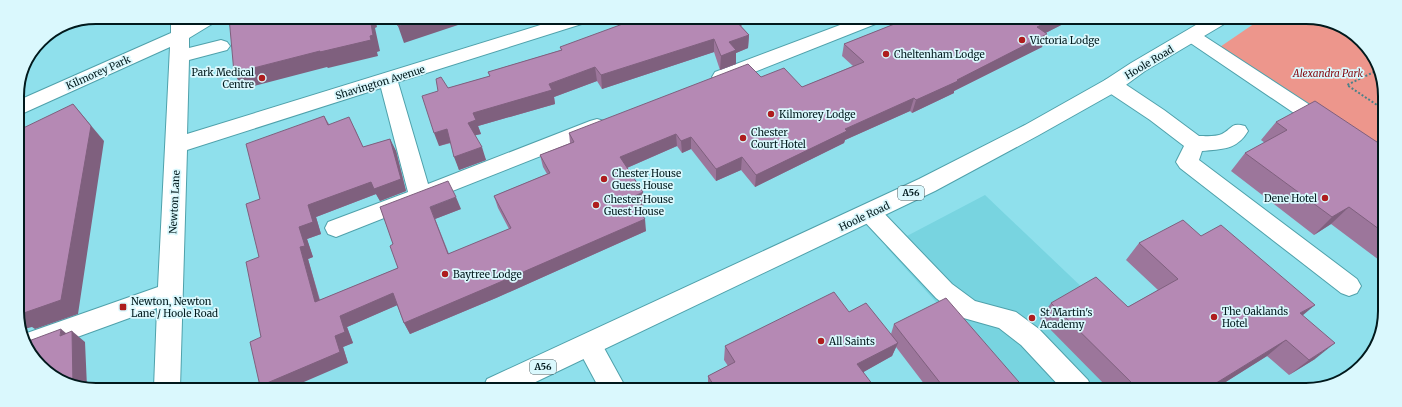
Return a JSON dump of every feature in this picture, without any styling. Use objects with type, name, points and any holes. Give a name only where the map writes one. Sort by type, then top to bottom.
[{"type":"main road","points":[[179,36],[199,24]]},
{"type":"main road","name":"Shavington Avenue","points":[[177,145],[289,103],[388,80],[563,24]]},
{"type":"main road","points":[[702,84],[859,24]]},
{"type":"main road","name":"Hoole Road","points":[[507,383],[927,185],[1032,130],[1112,85],[1138,67],[1212,24]]},
{"type":"main road","points":[[179,36],[221,46]]},
{"type":"main road","name":"Kilmorey Park","points":[[24,106],[179,36]]},
{"type":"main road","name":"Newton Lane","points":[[167,383],[169,293],[177,145],[179,36]]},
{"type":"main road","points":[[1192,36],[1338,133]]},
{"type":"main road","points":[[388,80],[420,196]]},
{"type":"main road","points":[[1112,85],[1157,115],[1195,144],[1227,141],[1238,131]]},
{"type":"main road","points":[[336,228],[614,119]]},
{"type":"main road","points":[[1195,144],[1187,162],[1349,286]]},
{"type":"main road","points":[[870,213],[944,291],[969,310],[992,314],[1007,320],[1030,337],[1073,383]]},
{"type":"main road","points":[[31,344],[169,293]]},
{"type":"main road","points":[[589,345],[610,383]]},
{"type":"path","points":[[1374,72],[1347,86],[1378,106]]},
{"type":"shaded area","name":"St Martin's Academy","points":[[985,195],[1183,383],[1010,383],[886,247]]},
{"type":"green space","name":"Alexandra Park","points":[[1254,24],[1306,24],[1325,26],[1334,29],[1350,39],[1366,56],[1371,64],[1377,82],[1378,160],[1214,51]]},
{"type":"building","points":[[230,24],[371,24],[373,35],[370,36],[371,40],[320,51],[234,73]]},
{"type":"building","points":[[623,24],[739,24],[749,35],[729,42],[736,50],[721,56],[714,39],[601,75],[595,67],[549,84],[552,90],[473,113],[476,120],[468,123],[482,147],[454,157],[447,129],[434,133],[422,96],[438,91],[436,79],[441,77],[448,88],[490,76],[488,72],[562,50],[560,47]]},
{"type":"building","points":[[894,24],[1043,24],[1037,27],[1047,34],[957,80],[958,81],[916,100],[914,98],[845,129],[847,131],[756,175],[742,157],[716,169],[691,137],[681,141],[676,134],[620,157],[643,192],[631,198],[645,219],[404,323],[393,293],[340,316],[345,332],[335,336],[340,352],[267,383],[259,383],[250,342],[261,337],[246,262],[259,257],[246,204],[260,199],[246,144],[324,116],[328,125],[349,117],[363,147],[390,139],[401,179],[374,189],[371,182],[308,205],[313,222],[299,227],[305,246],[300,247],[315,302],[398,268],[390,246],[393,244],[380,207],[448,181],[456,197],[430,207],[448,254],[511,228],[494,196],[550,173],[540,155],[574,142],[569,133],[748,64],[761,77],[784,68],[802,87],[864,62],[844,44]]},
{"type":"building","name":"Dene Hotel","points":[[1315,101],[1378,143],[1378,228],[1349,207],[1332,217],[1245,153],[1287,130],[1276,122]]},
{"type":"building","points":[[73,104],[91,126],[61,300],[24,313],[24,311],[24,128]]},
{"type":"building","points":[[1183,220],[1201,236],[1221,225],[1315,305],[1300,313],[1335,343],[1309,360],[1286,340],[1216,383],[1132,383],[1051,303],[1096,277],[1128,307],[1178,279],[1139,243]]},
{"type":"building","name":"All Saints","points":[[834,292],[849,312],[866,303],[898,343],[857,364],[871,383],[712,383],[708,376],[735,362],[725,346]]},
{"type":"building","points":[[946,298],[1020,383],[940,383],[894,324]]},
{"type":"building","points":[[61,329],[60,336],[72,331],[73,380],[48,365],[36,351],[30,340]]},
{"type":"place","name":"Victoria Lodge","points":[[1022,40]]},
{"type":"place","name":"Cheltenham Lodge","points":[[886,54]]},
{"type":"place","name":"Park Medical Centre","points":[[262,78]]},
{"type":"place","name":"Kilmorey Lodge","points":[[771,114]]},
{"type":"place","name":"Chester Court Hotel","points":[[743,138]]},
{"type":"place","name":"Chester House Guess House","points":[[604,179]]},
{"type":"place","name":"Dene Hotel","points":[[1325,198]]},
{"type":"place","name":"Chester House Guest House","points":[[596,205]]},
{"type":"place","name":"Baytree Lodge","points":[[445,274]]},
{"type":"place","name":"Newton, Newton Lane / Hoole Road","points":[[123,307]]},
{"type":"place","name":"The Oaklands Hotel","points":[[1214,317]]},
{"type":"place","name":"St Martin's Academy","points":[[1032,318]]},
{"type":"place","name":"All Saints","points":[[821,341]]}]
